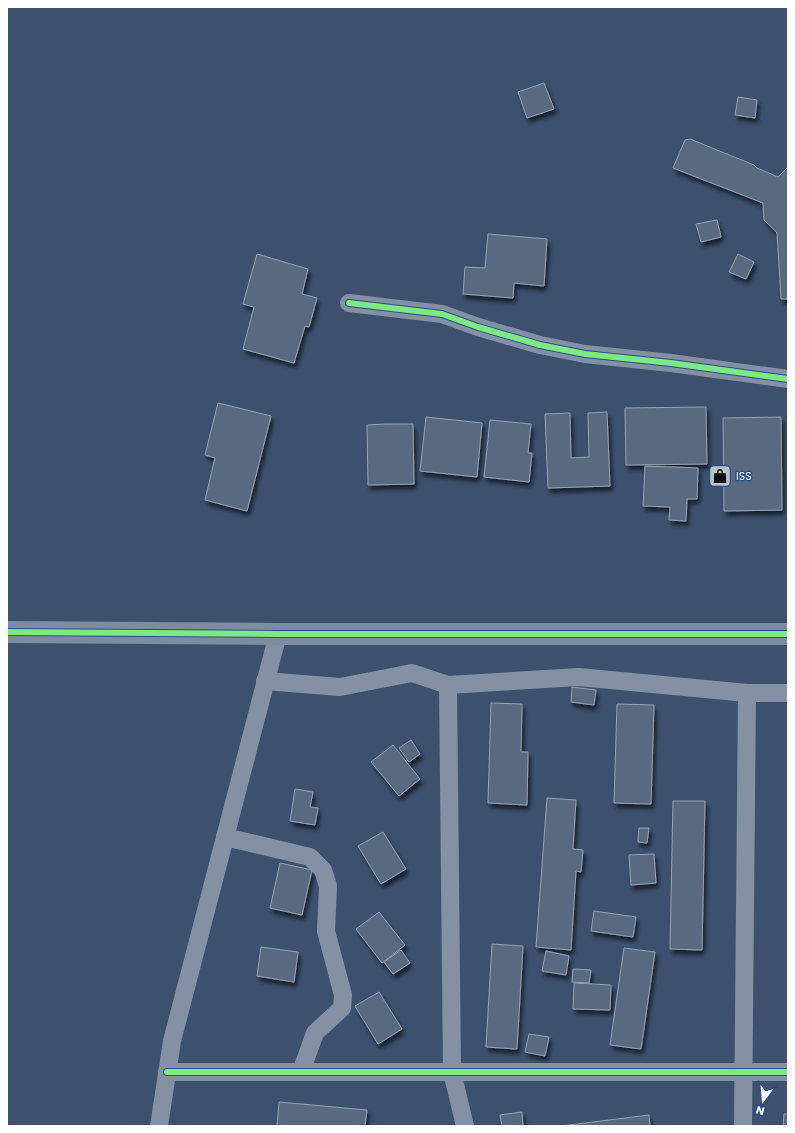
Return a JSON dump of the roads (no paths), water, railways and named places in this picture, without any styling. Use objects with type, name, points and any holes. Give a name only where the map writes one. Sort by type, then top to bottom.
[{"type":"street","points":[[350,303],[442,314],[478,327],[540,345],[585,354],[671,363],[788,379]]},
{"type":"street","points":[[7,632],[278,634],[788,634]]},
{"type":"street","points":[[158,1126],[172,1041],[278,634]]},
{"type":"street","points":[[265,681],[340,687],[412,673],[448,685],[579,677],[747,693],[788,693]]},
{"type":"street","points":[[448,685],[452,1072],[465,1126]]},
{"type":"street","points":[[743,1126],[747,693]]},
{"type":"street","points":[[225,837],[310,857],[324,870],[328,886],[326,931],[343,995],[342,1008],[315,1033],[301,1072]]},
{"type":"street","points":[[167,1072],[788,1072]]},
{"type":"place","name":"ISS","points":[[720,476]]}]
